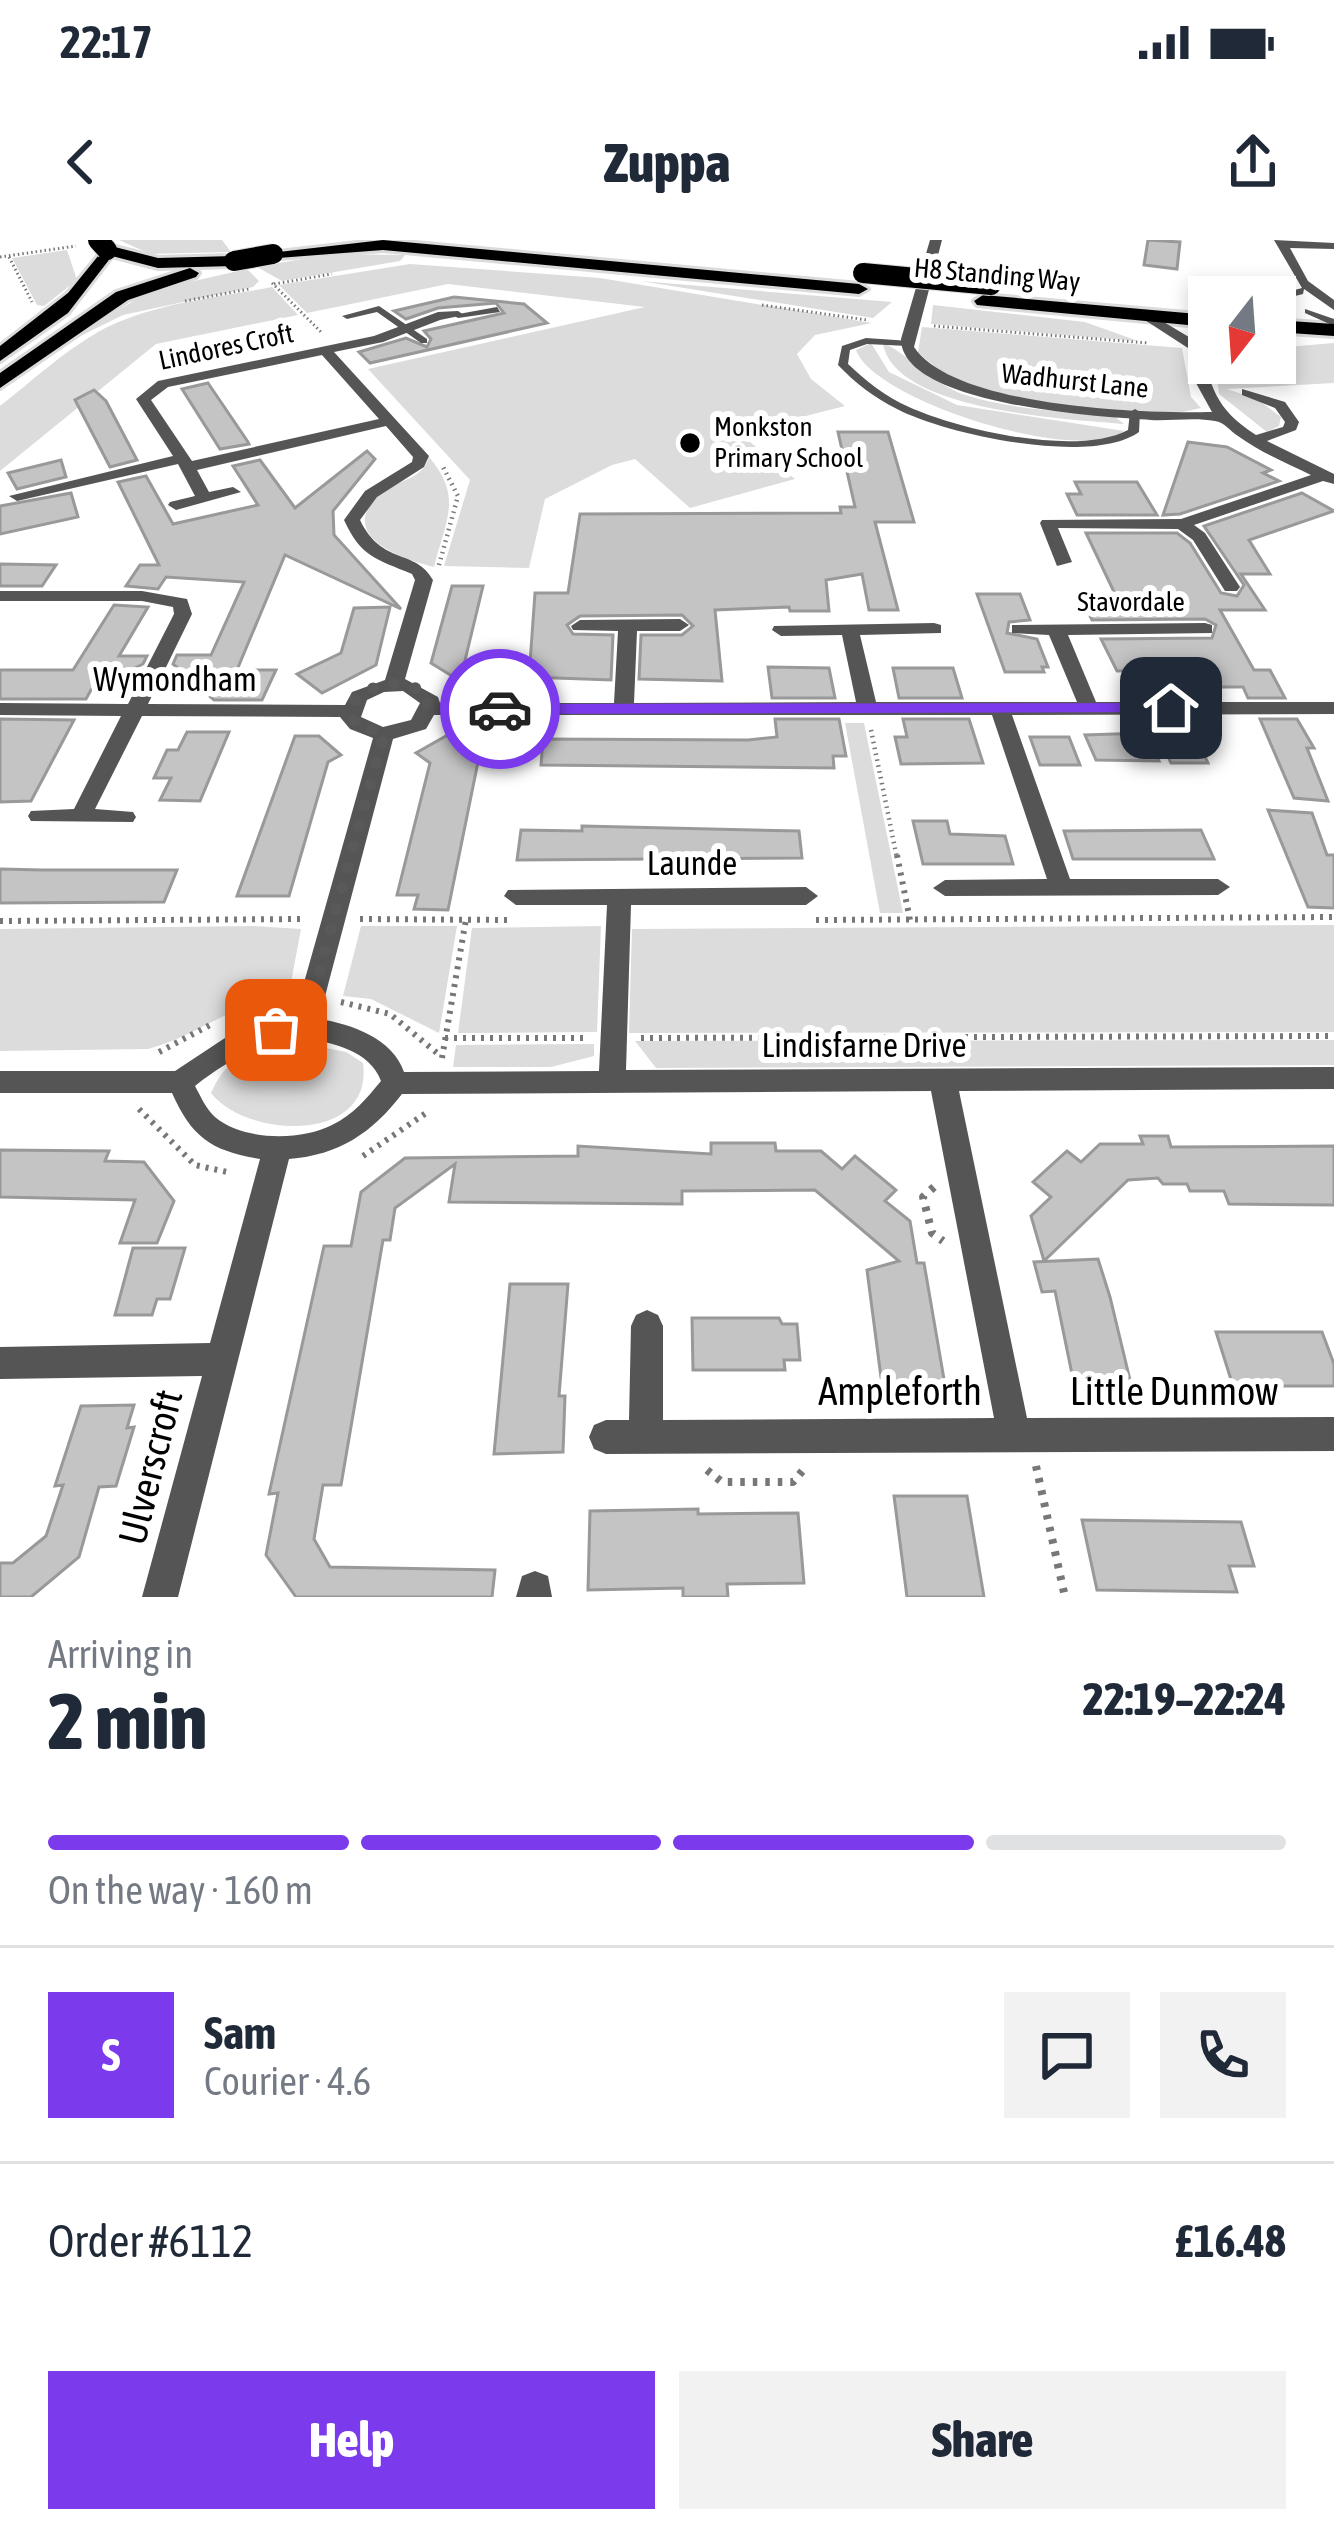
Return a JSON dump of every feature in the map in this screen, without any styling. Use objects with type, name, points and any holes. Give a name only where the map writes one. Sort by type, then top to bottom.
[{"type":"highway","points":[[0,382],[122,296],[314,240]]},
{"type":"highway","name":"H8 Standing Way","points":[[476,240],[987,293],[1188,307]]},
{"type":"highway","points":[[0,355],[89,285],[97,244],[158,263],[234,261]]},
{"type":"highway","name":"H8 Standing Way","points":[[275,254],[382,245],[861,281]]},
{"type":"highway","name":"H8 Standing Way","points":[[987,293],[1143,315],[1188,310]]},
{"type":"highway","points":[[1296,310],[1334,309]]},
{"type":"highway","points":[[1296,328],[1334,327]]},
{"type":"street","points":[[907,343],[936,240]]},
{"type":"street","points":[[1308,311],[1282,243],[1334,247]]},
{"type":"street","points":[[1296,289],[1301,287]]},
{"type":"street","points":[[1301,287],[1334,309]]},
{"type":"street","points":[[394,684],[424,580],[419,571],[363,543],[352,520],[371,494],[419,464],[421,456],[330,347],[404,330],[438,311],[458,315]]},
{"type":"street","points":[[1143,315],[1188,337]]},
{"type":"street","name":"Wadhurst Lane","points":[[907,343],[916,364],[929,374],[975,393],[1135,412],[1223,416]]},
{"type":"street","name":"Lindores Croft","points":[[185,463],[147,408],[143,399],[151,388],[330,347]]},
{"type":"street","points":[[1200,384],[1200,390],[1223,416],[1255,440],[1329,478]]},
{"type":"street","points":[[1247,392],[1280,405],[1292,422],[1289,430],[1255,440]]},
{"type":"street","points":[[17,496],[389,421]]},
{"type":"street","points":[[185,463],[204,498]]},
{"type":"street","points":[[1063,562],[1048,523],[1182,524],[1329,478]]},
{"type":"street","points":[[176,505],[233,492]]},
{"type":"street","points":[[1182,524],[1199,537],[1232,587]]},
{"type":"street","points":[[0,596],[142,596],[181,603],[183,614],[81,816]]},
{"type":"street","points":[[580,626],[680,626]]},
{"type":"street","points":[[624,708],[628,626]]},
{"type":"street","name":"Stavordale","points":[[1018,629],[1205,628]]},
{"type":"street","points":[[781,630],[934,629]]},
{"type":"street","name":"Stavordale","points":[[1057,629],[1089,708]]},
{"type":"street","points":[[850,630],[867,713]]},
{"type":"street","points":[[394,684],[426,694],[430,709],[419,724],[384,734],[355,724],[349,711],[359,696],[394,684]]},
{"type":"street","points":[[1000,708],[1061,887]]},
{"type":"street","points":[[430,709],[867,713],[1334,708]]},
{"type":"street","name":"Wymondham","points":[[0,709],[349,711]]},
{"type":"street","points":[[304,1028],[384,734]]},
{"type":"street","points":[[39,816],[125,817]]},
{"type":"street","points":[[945,888],[1218,887]]},
{"type":"street","points":[[513,908],[620,896]]},
{"type":"street","name":"Launde","points":[[612,1082],[620,896],[802,908]]},
{"type":"street","points":[[0,1082],[180,1082],[234,1043],[276,1030],[304,1028],[342,1033],[367,1044],[387,1060],[395,1083],[353,1129],[278,1146],[248,1143],[204,1125],[180,1082]]},
{"type":"street","name":"Lindisfarne Drive","points":[[395,1083],[1334,1078]]},
{"type":"street","name":"Ampleforth","points":[[606,1437],[1013,1432],[943,1082]]},
{"type":"street","name":"Ulverscroft","points":[[160,1597],[278,1146]]},
{"type":"street","points":[[646,1436],[647,1326]]},
{"type":"street","name":"Ulverscroft","points":[[0,1363],[222,1359]]},
{"type":"street","name":"Little Dunmow","points":[[1013,1432],[1334,1434]]},
{"type":"lane","points":[[347,316],[379,309],[424,341]]},
{"type":"lane","points":[[458,315],[497,310]]},
{"type":"lane","points":[[1308,311],[1334,327]]},
{"type":"lane","points":[[907,343],[854,344],[845,348],[843,365],[864,386],[906,410],[992,433],[1112,444],[1133,432],[1135,412]]},
{"type":"path","points":[[0,257],[97,244]]},
{"type":"path","points":[[9,257],[38,309]]},
{"type":"path","points":[[273,284],[330,347]]},
{"type":"path","points":[[183,302],[249,289]]},
{"type":"path","points":[[926,326],[1149,343]]},
{"type":"path","points":[[867,713],[910,920]]},
{"type":"path","points":[[355,919],[466,920],[513,908]]},
{"type":"path","points":[[802,908],[910,920],[1334,917]]},
{"type":"path","points":[[0,921],[314,919]]},
{"type":"path","points":[[339,1001],[390,1014],[440,1055],[441,1068],[466,920]]},
{"type":"path","points":[[446,1038],[1334,1036]]},
{"type":"path","points":[[136,1100],[151,1125],[195,1165],[245,1175]]},
{"type":"shaded area","points":[[119,240],[222,240],[231,252],[150,254]]},
{"type":"shaded area","points":[[67,250],[77,280],[44,306],[37,305],[12,258]]},
{"type":"shaded area","points":[[330,254],[405,255],[400,261],[282,281],[257,267]]},
{"type":"shaded area","points":[[410,264],[600,278],[872,323],[815,335],[797,354],[811,379],[845,406],[739,433],[795,479],[690,508],[635,459],[612,465],[545,499],[529,568],[444,566],[470,480],[368,369],[645,307],[448,284],[307,313],[279,285]]},
{"type":"shaded area","points":[[247,269],[259,281],[253,287],[123,315],[60,346],[150,291]]},
{"type":"shaded area","points":[[640,281],[892,302],[873,318]]},
{"type":"shaded area","points":[[272,287],[298,315],[156,344],[0,471],[0,406],[85,340],[118,322],[161,308]]},
{"type":"shaded area","points":[[933,305],[1085,322],[1138,341],[931,324]]},
{"type":"shaded area","points":[[922,327],[1182,348],[1191,397],[1201,408],[1178,413],[1006,397],[973,387],[918,352]]},
{"type":"shaded area","points":[[871,343],[889,372],[957,405],[1124,431],[1101,439],[1067,440],[981,423],[900,389],[871,370],[856,350]]},
{"type":"shaded area","points":[[1334,343],[1334,383],[1227,389],[1257,399],[1281,417],[1279,426],[1267,432],[1219,394],[1218,384],[1296,384],[1296,346]]},
{"type":"shaded area","points":[[883,344],[962,394],[1018,407],[1114,416],[1124,424],[1027,414],[951,398],[895,367]]},
{"type":"shaded area","points":[[429,457],[449,497],[434,567],[379,544],[365,524],[377,496],[421,471]]},
{"type":"shaded area","points":[[845,723],[864,723],[903,913],[880,913]]},
{"type":"shaded area","points":[[1334,925],[1334,1032],[629,1033],[632,929]]},
{"type":"shaded area","points":[[361,926],[457,926],[439,1033],[371,999],[343,996]]},
{"type":"shaded area","points":[[601,926],[597,1032],[458,1033],[472,928]]},
{"type":"shaded area","points":[[0,929],[301,929],[289,993],[252,1003],[148,1049],[0,1051]]},
{"type":"shaded area","points":[[1334,1040],[1334,1065],[656,1068],[635,1041]]},
{"type":"shaded area","points":[[594,1044],[594,1056],[551,1067],[453,1067],[456,1045]]},
{"type":"shaded area","points":[[311,1045],[346,1052],[363,1063],[361,1089],[349,1108],[329,1120],[305,1126],[251,1119],[211,1093],[229,1066],[251,1052]]},
{"type":"building","points":[[1148,240],[1180,242],[1177,269],[1144,265]]},
{"type":"building","points":[[454,297],[524,304],[547,323],[370,363],[359,352],[406,338],[427,347],[431,339],[424,331],[504,313],[496,303],[438,308],[406,319],[394,311]]},
{"type":"building","points":[[208,383],[249,444],[220,449],[182,389]]},
{"type":"building","points":[[94,390],[106,401],[137,460],[110,467],[75,400]]},
{"type":"building","points":[[838,432],[888,432],[914,522],[875,522],[898,610],[869,610],[862,574],[826,580],[829,611],[790,611],[789,607],[715,610],[722,681],[639,679],[641,635],[682,635],[693,626],[682,615],[580,616],[567,625],[573,634],[613,635],[611,680],[529,677],[535,593],[568,593],[580,514],[841,513],[840,507],[855,507]]},
{"type":"building","points":[[1188,442],[1227,447],[1271,470],[1263,473],[1279,481],[1180,514],[1163,515]]},
{"type":"building","points":[[367,451],[375,459],[333,511],[334,535],[401,609],[285,555],[237,670],[276,670],[262,700],[214,700],[173,664],[177,655],[211,655],[244,582],[166,577],[158,589],[126,586],[140,565],[159,565],[118,482],[146,476],[173,524],[258,505],[233,466],[260,460],[295,508]]},
{"type":"building","points":[[61,460],[66,477],[17,489],[8,473]]},
{"type":"building","points":[[1075,482],[1137,482],[1157,515],[1077,515],[1067,494],[1081,494]]},
{"type":"building","points":[[71,493],[78,517],[0,534],[0,506]]},
{"type":"building","points":[[1302,493],[1334,511],[1249,540],[1270,574],[1241,574],[1265,610],[1220,610],[1254,670],[1270,670],[1285,698],[1248,698],[1243,687],[1184,687],[1175,670],[1117,671],[1101,639],[1212,638],[1216,625],[1205,619],[1092,620],[1079,593],[1115,594],[1086,533],[1177,533],[1190,543],[1221,593],[1237,596],[1244,585],[1204,526]]},
{"type":"building","points":[[0,564],[56,565],[42,586],[0,586]]},
{"type":"building","points":[[452,586],[483,586],[460,681],[431,663]]},
{"type":"building","points":[[977,594],[1020,594],[1030,620],[1009,622],[1007,633],[1037,639],[1048,667],[1042,667],[1044,672],[1005,672]]},
{"type":"building","points":[[114,605],[148,607],[119,656],[147,656],[143,664],[91,690],[86,699],[0,699],[0,670],[73,670]]},
{"type":"building","points":[[390,607],[376,665],[322,693],[297,674],[341,653],[354,608]]},
{"type":"building","points":[[768,667],[829,668],[835,698],[772,698]]},
{"type":"building","points":[[893,668],[953,668],[962,698],[899,698]]},
{"type":"building","points":[[0,719],[74,720],[31,801],[0,802]]},
{"type":"building","points":[[775,719],[839,719],[846,756],[833,756],[834,768],[541,765],[543,739],[748,740],[777,737]]},
{"type":"building","points":[[903,719],[969,719],[983,763],[901,764],[895,737],[907,737]]},
{"type":"building","points":[[1260,719],[1297,719],[1314,748],[1307,748],[1328,801],[1294,798]]},
{"type":"building","points":[[187,732],[229,732],[200,801],[160,800],[171,778],[154,778],[167,750],[178,750]]},
{"type":"building","points":[[453,732],[480,752],[448,910],[414,909],[418,895],[397,895],[430,763],[416,753]]},
{"type":"building","points":[[1146,733],[1159,761],[1096,760],[1085,735]]},
{"type":"building","points":[[295,736],[319,736],[341,755],[328,762],[289,896],[237,896]]},
{"type":"building","points":[[1159,736],[1195,736],[1208,763],[1171,763]]},
{"type":"building","points":[[1030,737],[1069,737],[1080,765],[1040,765]]},
{"type":"building","points":[[1268,810],[1312,813],[1327,855],[1334,855],[1334,908],[1308,907]]},
{"type":"building","points":[[913,821],[947,821],[950,834],[1005,836],[1013,864],[923,864]]},
{"type":"building","points":[[582,826],[799,831],[802,858],[517,860],[521,830],[582,831]]},
{"type":"building","points":[[1201,830],[1214,859],[1073,859],[1064,831]]},
{"type":"building","points":[[0,869],[177,870],[164,902],[0,903]]},
{"type":"building","points":[[1140,1136],[1168,1136],[1171,1147],[1334,1146],[1334,1205],[1229,1204],[1224,1191],[1190,1191],[1187,1184],[1163,1184],[1158,1178],[1128,1180],[1044,1261],[1031,1216],[1051,1197],[1033,1182],[1067,1151],[1081,1162],[1100,1144],[1143,1144]]},
{"type":"building","points":[[711,1143],[775,1143],[776,1151],[821,1151],[842,1169],[855,1156],[896,1190],[885,1201],[910,1221],[917,1263],[924,1263],[945,1385],[882,1385],[867,1270],[899,1261],[815,1190],[682,1191],[682,1204],[449,1202],[455,1164],[395,1208],[390,1240],[383,1240],[341,1485],[323,1485],[314,1539],[330,1567],[495,1570],[492,1597],[296,1597],[266,1555],[278,1493],[269,1494],[324,1246],[351,1246],[361,1192],[405,1158],[578,1156],[578,1146],[711,1154]]},
{"type":"building","points":[[0,1150],[109,1151],[105,1161],[144,1162],[174,1201],[157,1243],[120,1243],[135,1200],[0,1197]]},
{"type":"building","points":[[133,1248],[185,1248],[170,1299],[157,1299],[152,1315],[115,1315]]},
{"type":"building","points":[[1098,1259],[1130,1380],[1073,1379],[1055,1291],[1042,1292],[1034,1262]]},
{"type":"building","points":[[510,1284],[568,1284],[559,1396],[565,1396],[563,1452],[494,1454]]},
{"type":"building","points":[[692,1318],[779,1318],[782,1324],[797,1324],[800,1360],[784,1360],[785,1370],[693,1370]]},
{"type":"building","points":[[1216,1332],[1322,1332],[1334,1364],[1334,1386],[1233,1386]]},
{"type":"building","points":[[134,1405],[127,1428],[134,1427],[116,1486],[99,1487],[79,1557],[31,1597],[0,1597],[0,1563],[13,1563],[46,1536],[63,1485],[55,1486],[81,1406]]},
{"type":"building","points":[[894,1496],[967,1496],[984,1597],[907,1597]]},
{"type":"building","points":[[698,1509],[698,1514],[798,1513],[804,1583],[727,1584],[728,1597],[683,1597],[683,1588],[588,1590],[590,1511]]},
{"type":"building","points":[[1082,1520],[1241,1522],[1254,1566],[1229,1566],[1237,1592],[1097,1590]]},
{"type":"way so far","points":[[276,1030],[304,1028],[384,734],[355,724],[350,718],[352,703],[369,690],[394,684],[418,688],[426,694],[430,709],[500,709]]},
{"type":"place","name":"Monkston Primary School","points":[[690,443]]},
{"type":"route","points":[[500,709],[1171,708]]}]
